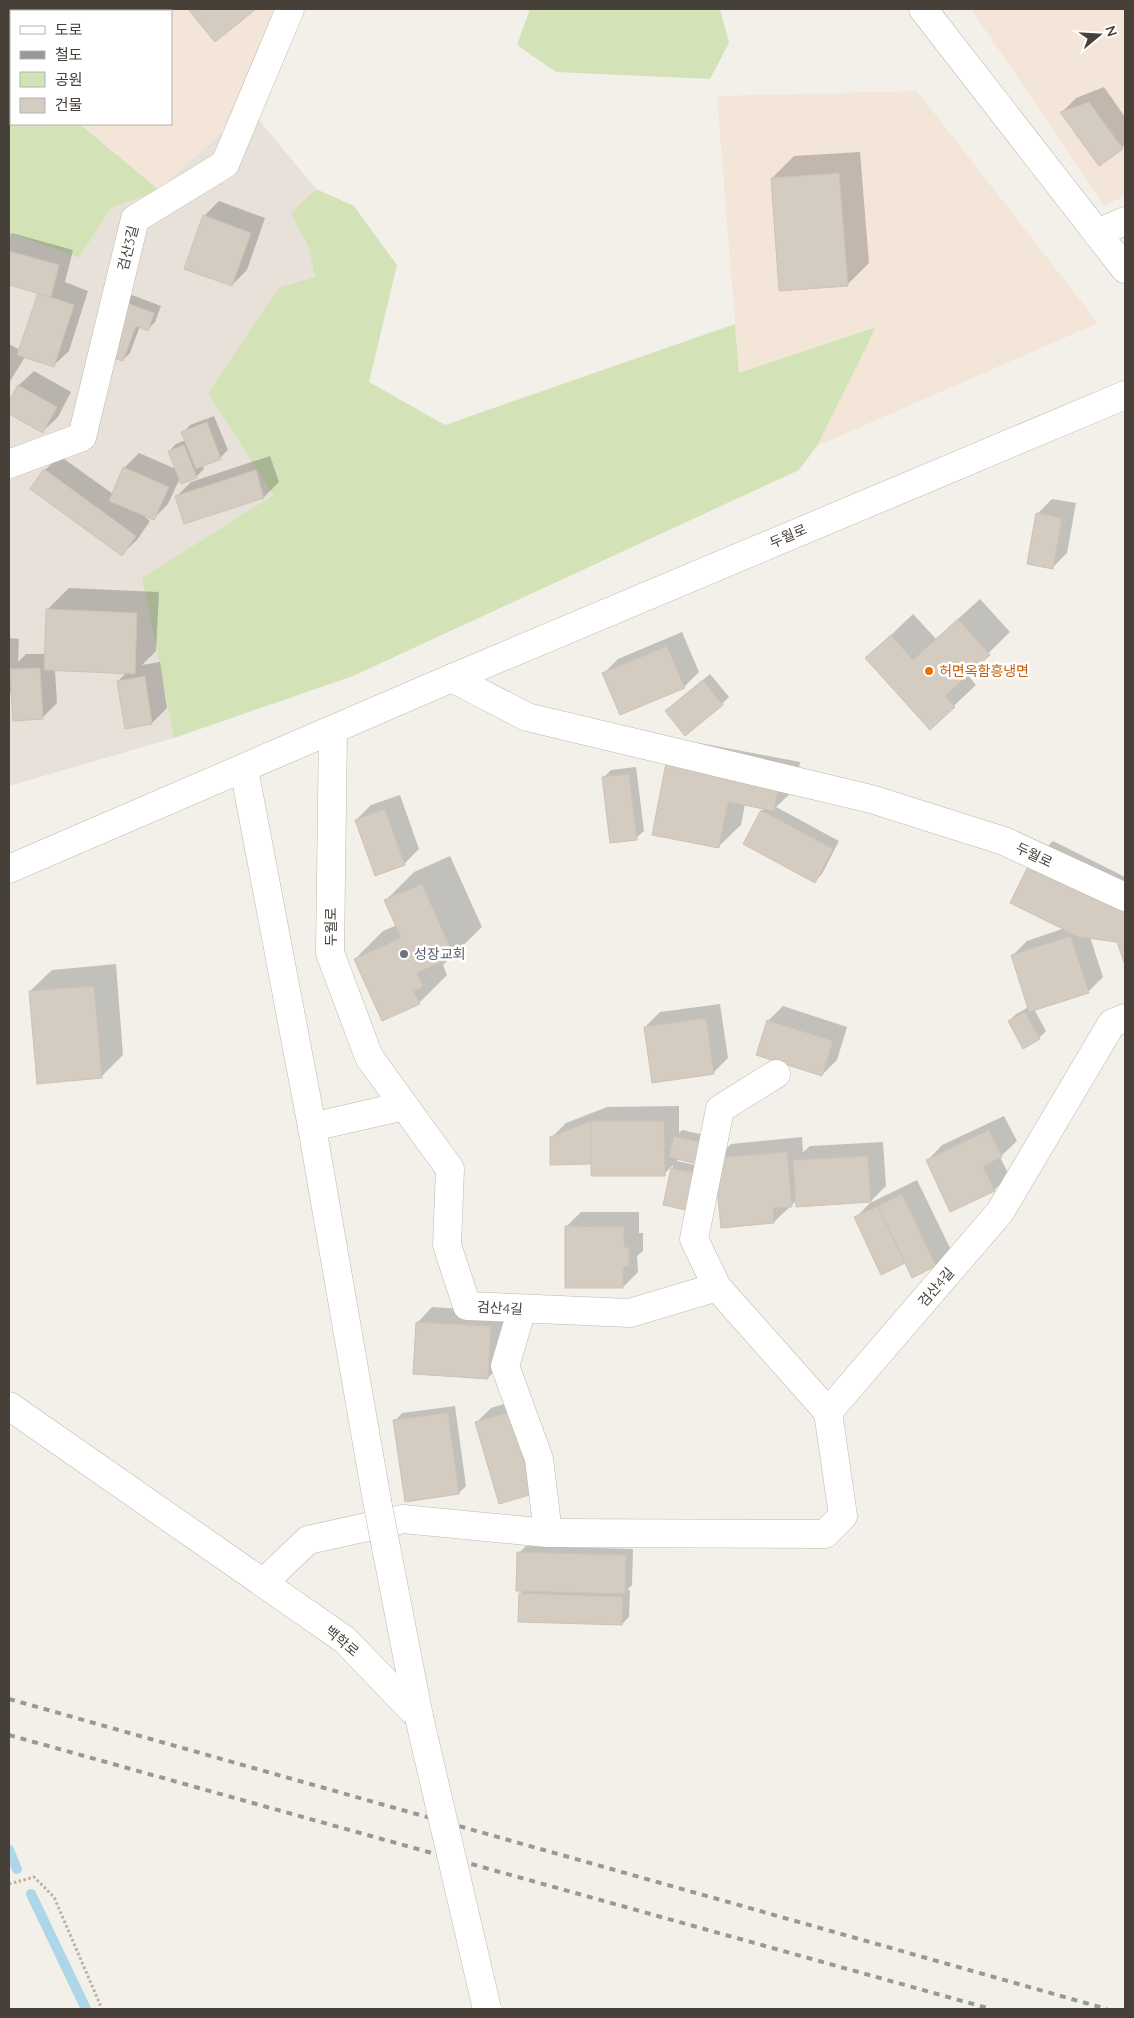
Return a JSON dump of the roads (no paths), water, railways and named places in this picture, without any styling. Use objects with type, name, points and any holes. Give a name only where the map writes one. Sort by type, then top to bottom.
[{"type":"street","name":"검산3길","points":[[9,464],[82,437],[135,219],[225,164],[290,9]]},
{"type":"street","points":[[923,9],[1125,269]]},
{"type":"street","points":[[1098,233],[1125,221]]},
{"type":"street","name":"두월로","points":[[9,869],[452,678],[1125,395]]},
{"type":"street","name":"두월로","points":[[452,678],[526,717],[871,799],[1004,841],[1125,897]]},
{"type":"street","name":"두월로","points":[[333,730],[330,953],[369,1057],[404,1106]]},
{"type":"street","points":[[244,769],[312,1127],[377,1501],[419,1717],[487,2009]]},
{"type":"street","name":"검산4길","points":[[828,1412],[1000,1212],[1112,1023],[1125,1018]]},
{"type":"street","points":[[263,1583],[308,1540],[403,1519],[548,1533],[824,1534],[843,1516],[828,1412],[716,1287],[694,1239],[720,1110],[776,1074]]},
{"type":"street","points":[[312,1127],[404,1106]]},
{"type":"street","name":"검산4길","points":[[404,1106],[450,1169],[447,1244],[467,1306],[630,1313],[716,1287]]},
{"type":"street","points":[[522,1309],[505,1366],[539,1459],[548,1533]]},
{"type":"street","name":"백학로","points":[[9,1406],[345,1640],[419,1717]]},
{"type":"waterway","points":[[9,1850],[17,1869]]},
{"type":"waterway","points":[[31,1894],[86,2009]]},
{"type":"railway","points":[[9,1699],[1107,2009]]},
{"type":"railway","points":[[9,1735],[991,2009]]},
{"type":"place","name":"허면옥함흥냉면","points":[[929,671]]},
{"type":"place","name":"성장교회","points":[[404,954]]}]
